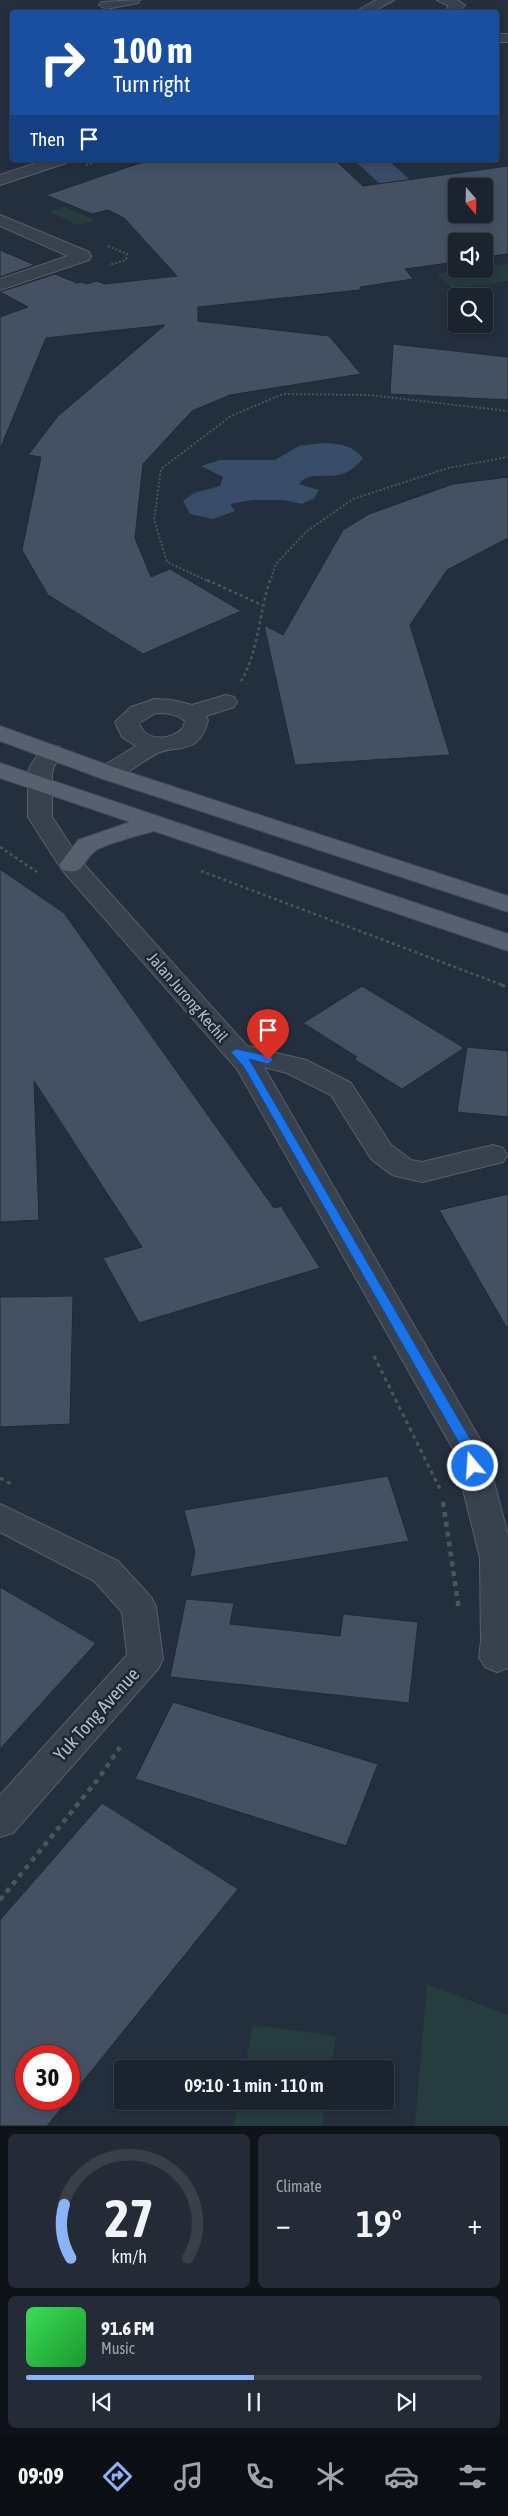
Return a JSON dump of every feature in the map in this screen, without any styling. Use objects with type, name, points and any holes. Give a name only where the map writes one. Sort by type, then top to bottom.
[{"type":"main road","points":[[0,733],[108,774],[508,904]]},
{"type":"main road","points":[[0,770],[508,943]]},
{"type":"main road","points":[[71,865],[87,844],[153,823]]},
{"type":"street","points":[[107,6],[133,0]]},
{"type":"street","points":[[366,10],[387,0]]},
{"type":"street","points":[[444,0],[458,5],[452,10]]},
{"type":"street","points":[[0,168],[17,162]]},
{"type":"street","points":[[0,180],[54,162]]},
{"type":"street","points":[[0,220],[83,256],[0,285]]},
{"type":"street","points":[[191,713],[226,702]]},
{"type":"street","points":[[155,706],[175,707],[191,713],[197,720],[197,727],[192,734],[183,740],[156,744],[143,742],[133,736],[128,729],[127,722],[133,715],[155,706]]},
{"type":"street","points":[[108,774],[156,744]]},
{"type":"street","name":"Jalan Jurong Kechil","points":[[52,752],[42,766],[39,784],[40,817],[71,865],[248,1064],[469,1448],[497,1558],[498,1649]]},
{"type":"street","points":[[236,1052],[296,1066],[342,1089],[381,1152],[402,1168],[422,1172],[493,1155]]},
{"type":"street","name":"Yuk Tong Avenue","points":[[0,1517],[106,1571],[139,1607],[146,1659],[0,1821]]},
{"type":"path","points":[[262,605],[167,562],[154,520],[161,469],[231,416],[283,394],[369,395],[508,410]]},
{"type":"path","points":[[226,702],[249,669],[262,605],[276,564],[306,532],[353,499],[448,468],[508,458]]},
{"type":"path","points":[[0,847],[44,877]]},
{"type":"path","points":[[198,870],[297,906],[469,975],[508,987]]},
{"type":"path","points":[[369,1347],[441,1492]]},
{"type":"path","points":[[442,1501],[457,1607],[468,1624],[498,1649]]},
{"type":"green space","points":[[65,207],[95,220],[78,225],[48,212]]},
{"type":"green space","points":[[508,264],[508,281],[452,288],[437,274],[448,272],[448,278],[493,278],[493,266]]},
{"type":"green space","points":[[427,1984],[508,2015],[508,2126],[415,2126]]},
{"type":"green space","points":[[253,2025],[336,2036],[332,2060],[247,2060]]},
{"type":"green space","points":[[237,2110],[325,2110],[322,2126],[234,2126]]},
{"type":"water","points":[[356,162],[390,162],[426,194],[418,219]]},
{"type":"water","points":[[322,443],[339,444],[349,447],[363,458],[354,468],[345,473],[312,476],[305,479],[299,484],[319,490],[314,498],[302,504],[283,500],[252,500],[230,504],[235,511],[213,519],[190,514],[183,501],[194,493],[220,486],[223,477],[201,466],[220,460],[275,460],[299,446]]},
{"type":"building","points":[[143,162],[337,162],[363,186],[508,166],[508,254],[493,256],[493,233],[448,233],[448,263],[405,269],[413,279],[360,287],[360,290],[198,307],[198,321],[329,336],[361,374],[230,395],[192,411],[143,464],[135,538],[151,577],[170,569],[241,611],[143,654],[48,595],[38,578],[22,550],[41,457],[28,455],[58,416],[165,325],[46,338],[0,449],[0,317],[28,307],[0,292],[55,274],[77,283],[87,284],[97,281],[104,284],[177,276],[124,218],[108,210],[92,214],[46,195]]},
{"type":"building","points":[[0,250],[35,265],[0,277]]},
{"type":"building","points":[[393,344],[508,357],[508,400],[390,394]]},
{"type":"building","points":[[508,477],[508,538],[447,570],[410,625],[450,755],[295,765],[264,625],[283,635],[343,530],[369,514],[453,484]]},
{"type":"building","points":[[0,869],[64,913],[274,1208],[281,1206],[320,1268],[139,1323],[103,1258],[142,1247],[34,1081],[39,1220],[0,1222]]},
{"type":"building","points":[[362,986],[464,1048],[402,1089],[354,1059],[357,1057],[303,1023]]},
{"type":"building","points":[[467,1047],[508,1051],[508,1117],[457,1112]]},
{"type":"building","points":[[508,1194],[508,1330],[439,1210]]},
{"type":"building","points":[[73,1296],[70,1424],[0,1427],[0,1297]]},
{"type":"building","points":[[388,1476],[409,1541],[190,1577],[195,1552],[184,1510]]},
{"type":"building","points":[[0,1587],[96,1643],[0,1749]]},
{"type":"building","points":[[186,1599],[234,1603],[230,1624],[340,1636],[343,1614],[418,1622],[409,1703],[170,1677]]},
{"type":"building","points":[[173,1702],[378,1764],[346,1846],[135,1779]]},
{"type":"building","points":[[102,1803],[238,1889],[80,2085],[80,2045],[15,2045],[15,2110],[60,2110],[47,2126],[0,2126],[0,1920]]},
{"type":"route","points":[[268,1060],[236,1052],[248,1064],[428,1376],[469,1448],[473,1466]]}]
